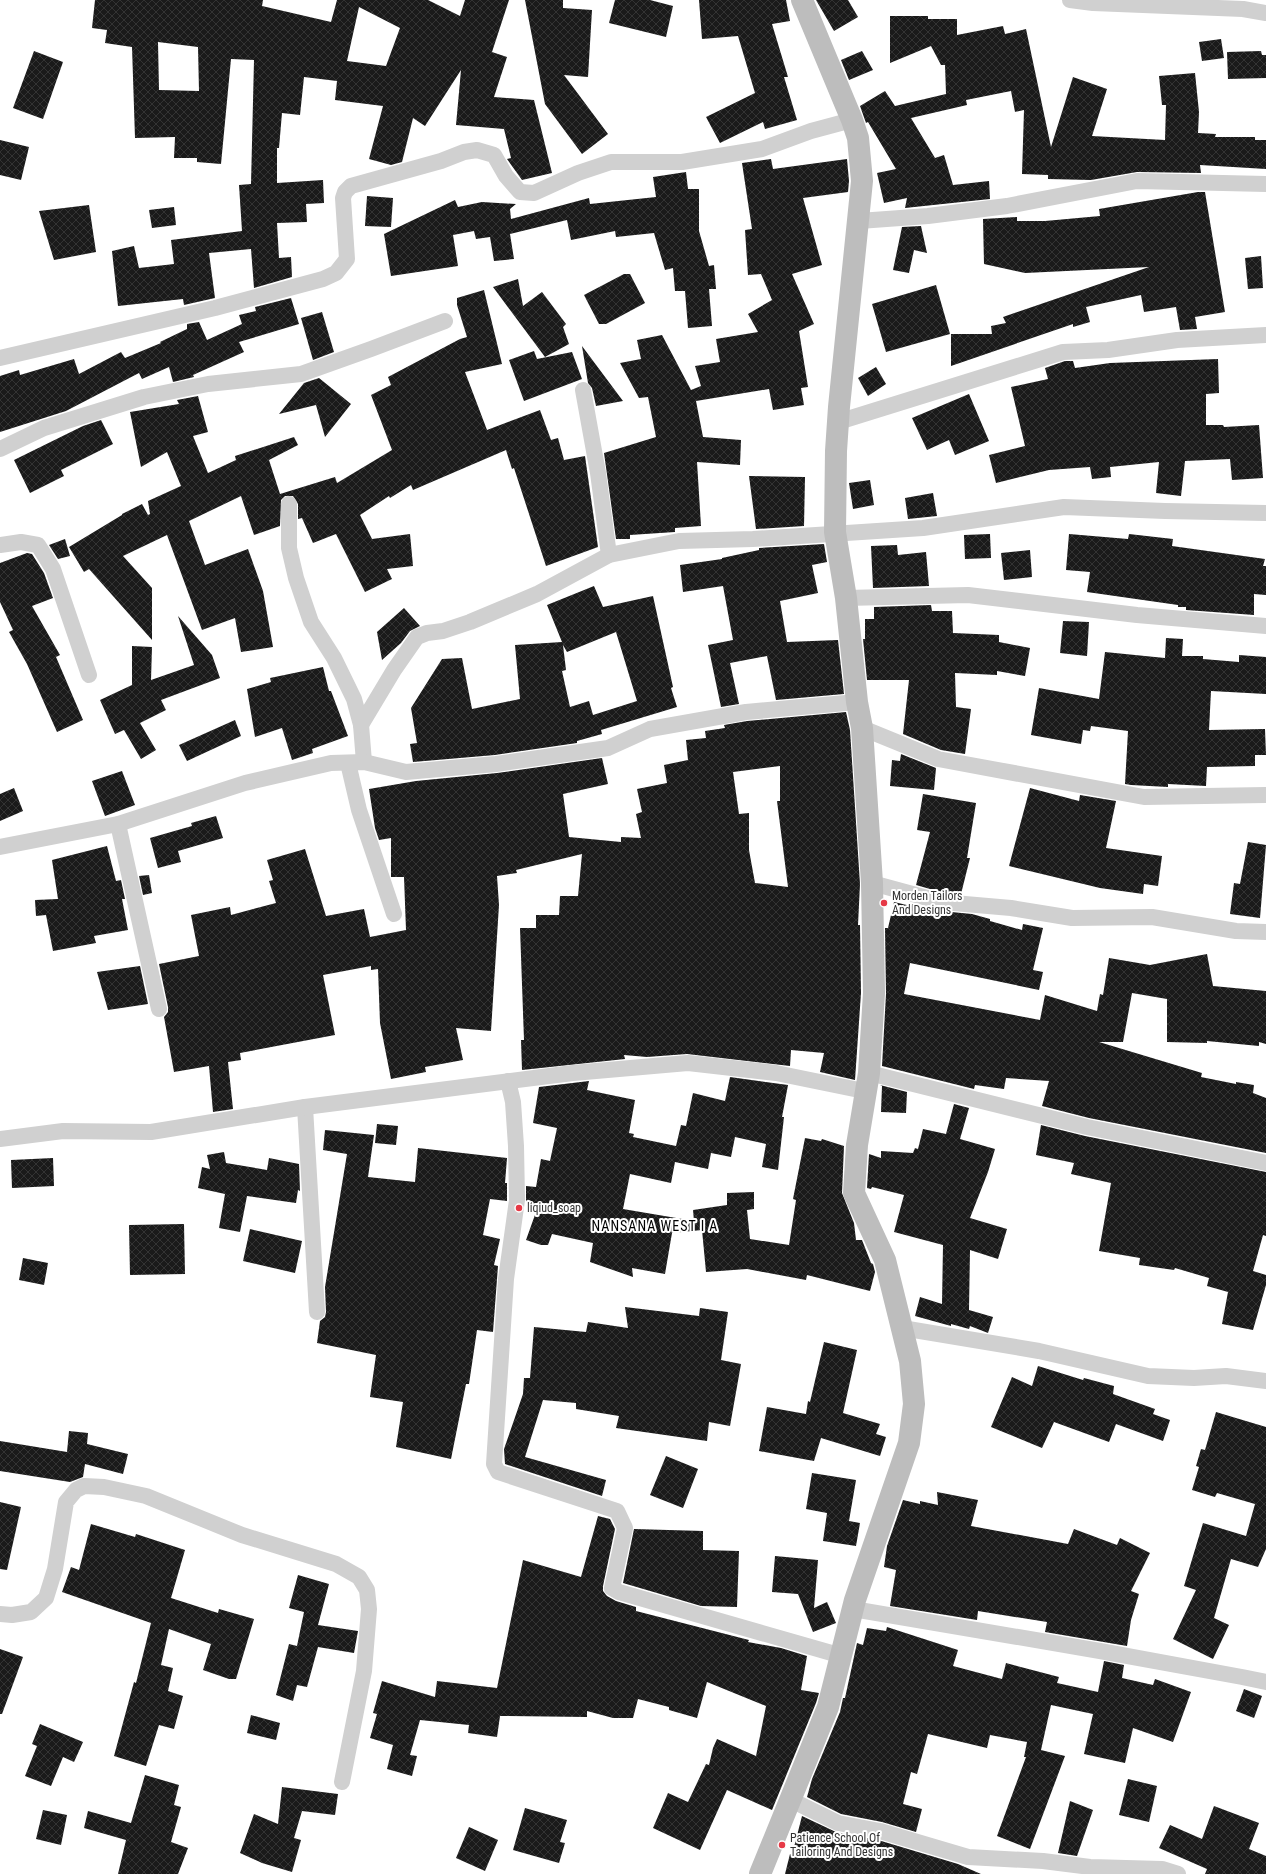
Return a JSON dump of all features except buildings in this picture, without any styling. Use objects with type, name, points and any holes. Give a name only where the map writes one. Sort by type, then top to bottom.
[{"type":"street","points":[[760,1874],[789,1799],[828,1706],[853,1609],[909,1443],[914,1404],[910,1362],[885,1260],[854,1193],[857,1145],[866,1082],[874,993],[872,883],[862,728],[857,702],[846,598],[835,532],[836,451],[838,422],[859,221],[862,181],[861,168],[858,138],[852,120],[802,0]]},
{"type":"street","points":[[1070,0],[1093,3],[1243,9],[1266,13]]},
{"type":"street","points":[[0,358],[215,308],[323,279],[336,273],[347,259],[343,198],[345,192],[351,186],[441,161],[464,152],[477,150],[494,155],[506,176],[520,192],[534,193],[578,173],[611,162],[682,162],[762,149],[811,131],[852,120]]},
{"type":"street","points":[[859,221],[928,216],[1007,206],[1137,181],[1266,184]]},
{"type":"street","points":[[0,449],[44,428],[144,397],[208,384],[301,374],[372,350],[445,321]]},
{"type":"street","points":[[838,422],[1063,352],[1108,350],[1177,340],[1266,335]]},
{"type":"street","points":[[583,390],[598,472],[609,555]]},
{"type":"street","points":[[289,504],[289,548],[296,578],[310,622],[334,658],[354,699],[361,725],[364,762]]},
{"type":"street","points":[[361,725],[412,644],[418,638],[427,633],[443,631],[470,622],[538,594],[609,555],[679,541],[753,539],[835,532],[863,533],[923,528],[1064,507],[1266,513]]},
{"type":"street","points":[[0,545],[21,542],[38,545],[53,568],[89,675]]},
{"type":"street","points":[[846,598],[968,595],[1137,616],[1266,626]]},
{"type":"street","points":[[0,847],[118,824],[244,783],[331,763],[364,762],[406,772],[496,764],[608,748],[650,729],[739,713],[857,702]]},
{"type":"street","points":[[862,728],[938,759],[1144,796],[1266,795]]},
{"type":"street","points":[[348,763],[359,810],[394,914]]},
{"type":"street","points":[[118,824],[159,1009]]},
{"type":"street","points":[[872,883],[942,902],[1011,908],[1072,918],[1152,917],[1236,932],[1266,932]]},
{"type":"street","points":[[0,1139],[63,1131],[151,1132],[305,1107],[573,1073],[688,1063],[866,1082],[1266,1163]]},
{"type":"street","points":[[508,1081],[513,1102],[516,1146],[516,1200],[505,1295],[494,1464],[498,1472],[616,1511],[625,1528],[612,1588],[619,1592],[842,1656]]},
{"type":"street","points":[[305,1107],[317,1312]]},
{"type":"street","points":[[902,1328],[1039,1351],[1148,1376],[1194,1378],[1226,1376],[1266,1381]]},
{"type":"street","points":[[0,1614],[12,1615],[31,1612],[46,1598],[55,1569],[66,1502],[76,1490],[84,1486],[104,1487],[146,1496],[242,1535],[336,1564],[359,1577],[367,1590],[369,1609],[364,1671],[342,1782]]},
{"type":"street","points":[[853,1609],[1108,1652],[1266,1682]]},
{"type":"street","points":[[789,1799],[838,1822],[880,1830],[968,1857],[1043,1861],[1090,1867],[1162,1869],[1178,1874]]},
{"type":"place","name":"Morden Tailors And Designs","points":[[884,903]]},
{"type":"place","name":"liqiud_soap","points":[[519,1208]]},
{"type":"place","name":"Patience School Of Tailoring And Designs","points":[[782,1845]]},
{"type":"district","name":"NANSANA WEST I A","points":[[655,1226]]}]
